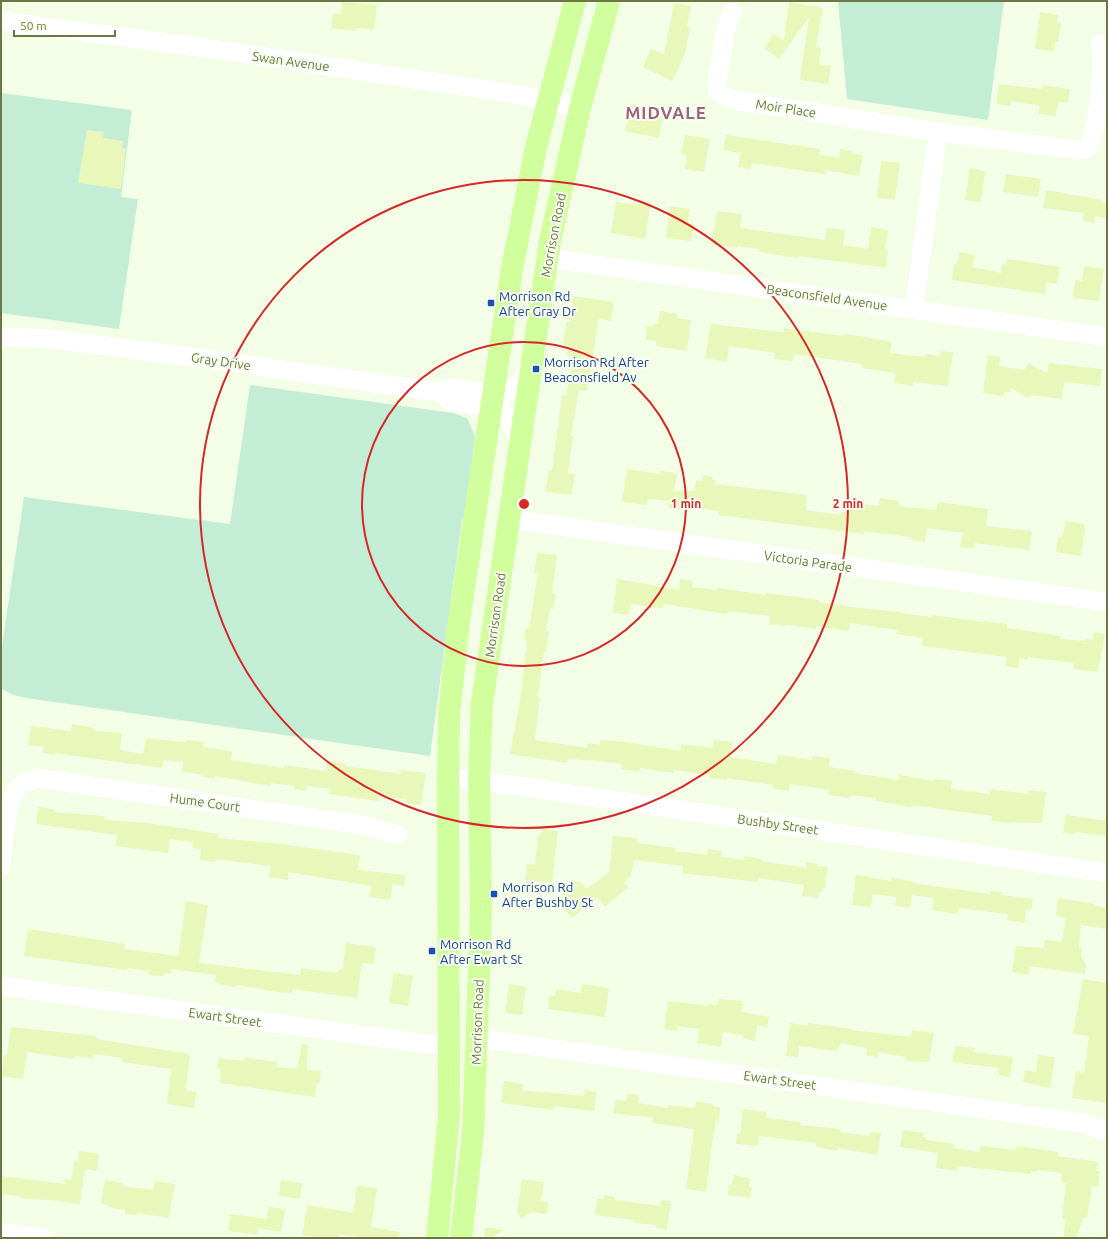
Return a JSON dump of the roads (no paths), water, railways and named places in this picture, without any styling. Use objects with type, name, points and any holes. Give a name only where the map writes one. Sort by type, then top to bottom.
[{"type":"main road","name":"Morrison Road","points":[[437,1238],[450,1116],[448,778],[450,715],[459,621],[491,401],[512,269],[526,194],[548,100],[575,1]]},
{"type":"main road","name":"Morrison Road","points":[[461,1238],[473,1133],[477,1038],[481,905],[479,780],[482,704],[548,258],[580,108],[609,1]]},
{"type":"street","name":"Moir Place","points":[[732,12],[725,32],[717,91],[734,100],[938,132],[1078,150],[1086,149],[1090,143],[1094,128],[1102,68],[1101,43]]},
{"type":"street","name":"Swan Avenue","points":[[1,21],[199,47],[548,100],[580,108]]},
{"type":"street","points":[[914,309],[938,132]]},
{"type":"street","name":"Beaconsfield Avenue","points":[[548,258],[1107,337]]},
{"type":"street","name":"Gray Drive","points":[[1,337],[67,341],[439,392],[449,400],[481,406],[507,394],[522,380],[532,359]]},
{"type":"street","points":[[491,401],[508,418],[520,440]]},
{"type":"street","name":"Victoria Parade","points":[[509,520],[1107,602]]},
{"type":"street","name":"Hume Court","points":[[1,866],[9,807],[14,793],[24,783],[36,778],[364,825],[398,835]]},
{"type":"street","name":"Bushby Street","points":[[448,778],[479,780],[1107,872]]},
{"type":"street","name":"Ewart Street","points":[[1,986],[449,1047]]},
{"type":"street","name":"Ewart Street","points":[[477,1038],[1083,1123],[1107,1132]]},
{"type":"street","name":"Ewart Street","points":[[1083,1123],[1107,1120]]},
{"type":"street","points":[[1,1232],[44,1238]]},
{"type":"place","name":"Morrison Rd After Gray Dr","points":[[491,303]]},
{"type":"place","name":"Morrison Rd After Beaconsfield Av","points":[[536,369]]},
{"type":"place","name":"Morrison Rd After Bushby St","points":[[494,894]]},
{"type":"place","name":"Morrison Rd After Ewart St","points":[[432,951]]},
{"type":"district","name":"MIDVALE","points":[[666,112]]}]
